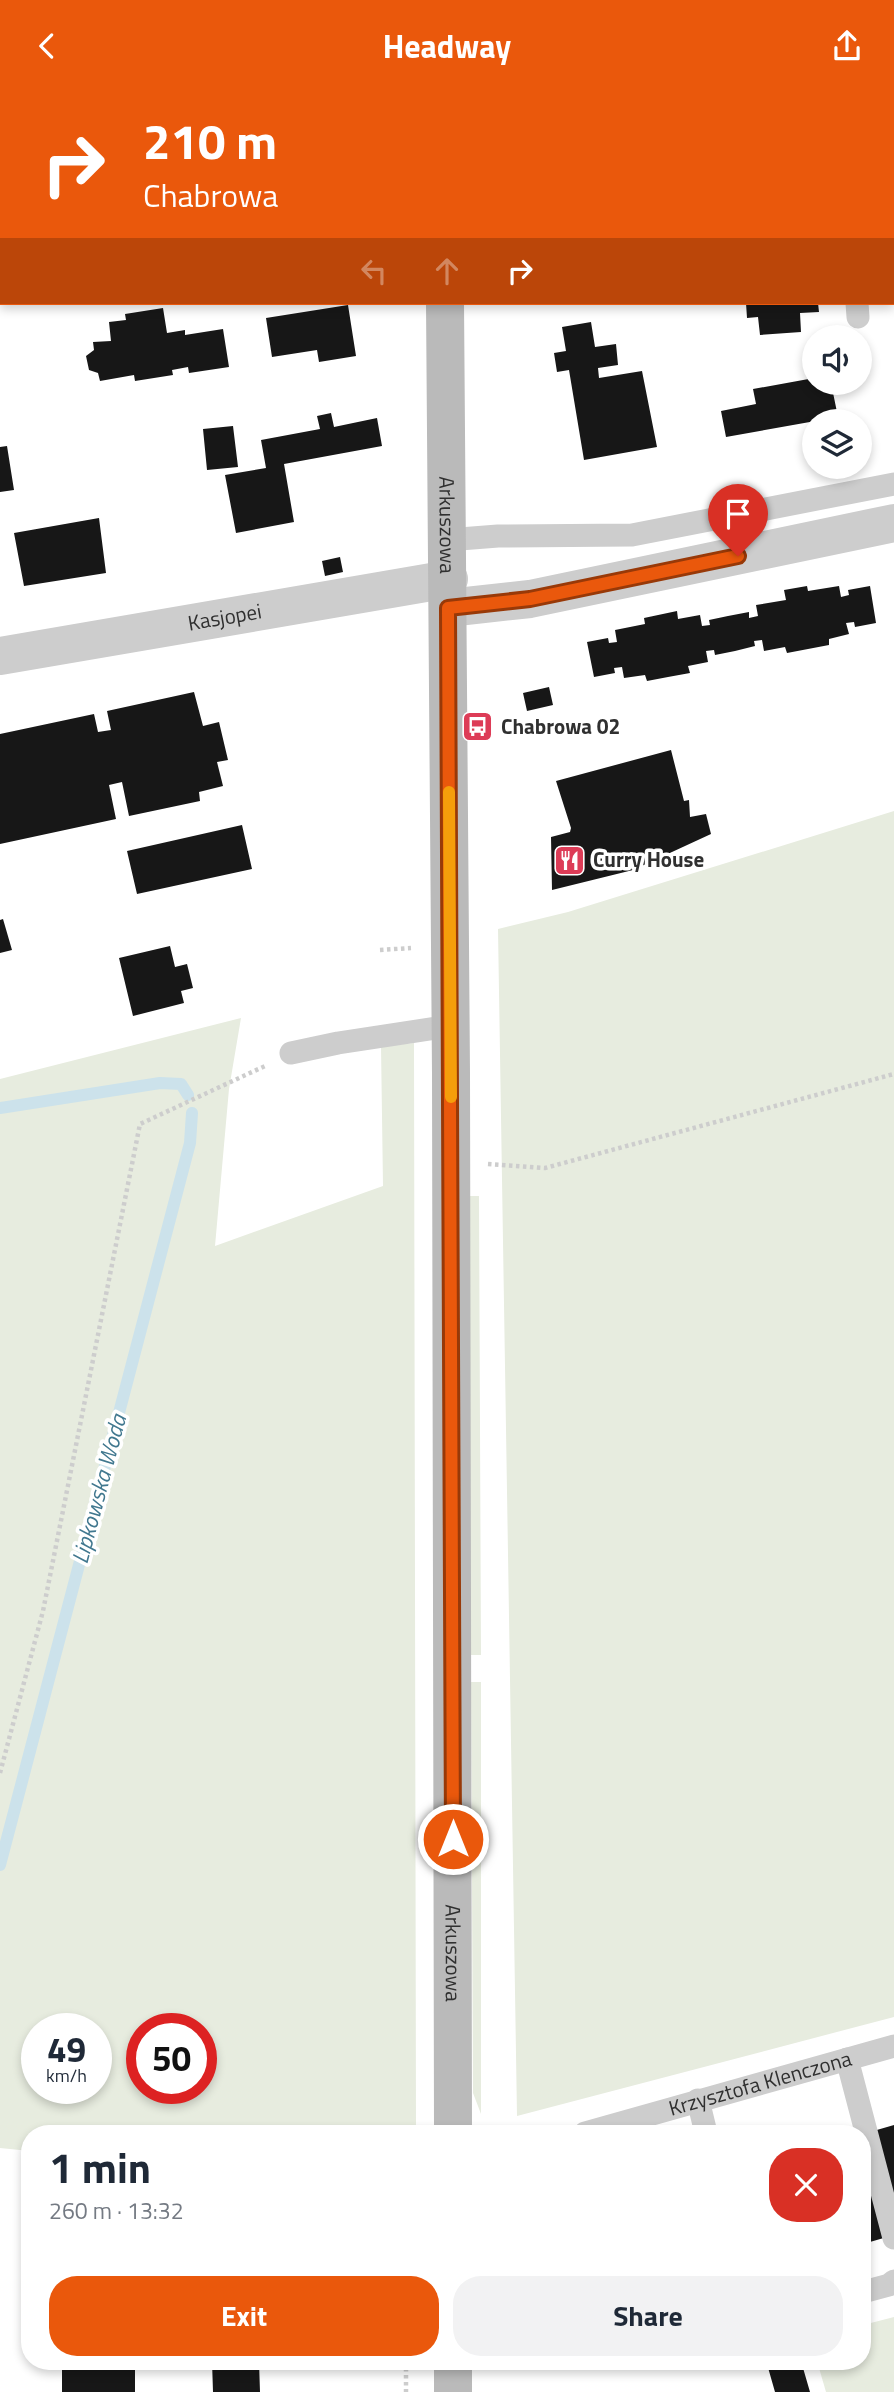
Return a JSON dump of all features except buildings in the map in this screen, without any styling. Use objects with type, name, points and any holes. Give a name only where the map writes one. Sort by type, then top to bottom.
[{"type":"main road","name":"Arkuszowa","points":[[445,305],[453,2125]]},
{"type":"main road","points":[[453,2370],[453,2392]]},
{"type":"street","name":"Kasjopei","points":[[0,656],[448,593],[530,599],[894,523]]},
{"type":"lane","points":[[447,540],[498,536],[632,535],[894,484]]},
{"type":"lane","points":[[291,1053],[450,1026]]},
{"type":"lane","name":"Krzysztofa Klenczona","points":[[612,2125],[894,2046]]},
{"type":"lane","points":[[847,2059],[864,2125]]},
{"type":"lane","points":[[698,2100],[704,2125]]},
{"type":"lane","points":[[871,2150],[894,2238]]},
{"type":"lane","points":[[871,2290],[894,2281]]},
{"type":"path","points":[[380,950],[421,948]]},
{"type":"path","points":[[0,1773],[43,1611],[140,1124],[291,1053]]},
{"type":"path","points":[[483,1164],[545,1168],[894,1074]]},
{"type":"path","points":[[406,2370],[406,2392]]},
{"type":"shaded area","points":[[894,811],[894,2017],[517,2116],[498,929],[568,912]]},
{"type":"shaded area","points":[[241,1018],[229,1089],[215,1246],[383,1186],[381,1046],[414,1043],[416,2125],[21,2125],[21,2150],[0,2148],[0,1079]]},
{"type":"shaded area","points":[[468,1196],[479,1196],[481,1655],[470,1655]]},
{"type":"shaded area","points":[[471,1682],[481,1682],[481,2114],[473,2093]]},
{"type":"shaded area","points":[[894,2317],[894,2392],[826,2392],[820,2370],[871,2370],[871,2323]]},
{"type":"waterway","name":"Lipkowska Woda","points":[[0,1108],[160,1083],[181,1084],[188,1095]]},
{"type":"waterway","name":"Lipkowska Woda","points":[[0,1865],[190,1143],[192,1113]]},
{"type":"slow traffic","points":[[449,792],[451,1097]]},
{"type":"place","name":"Chabrowa 02","points":[[478,727]]},
{"type":"place","name":"Curry House","points":[[570,860]]},
{"type":"route","points":[[453,1839],[448,608],[530,599],[738,556]]}]
